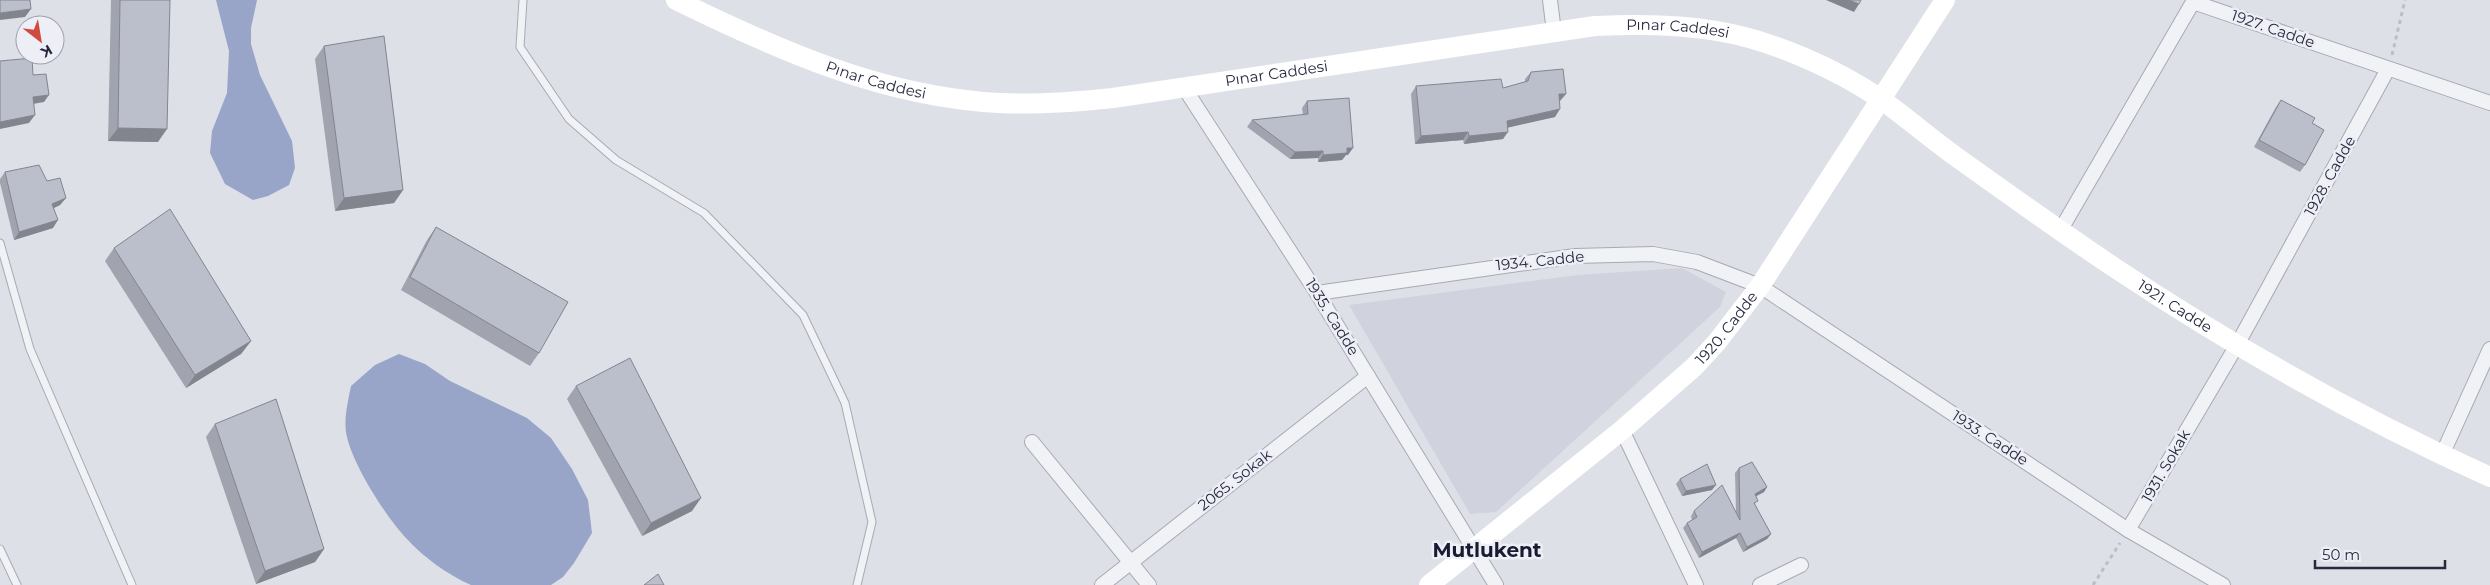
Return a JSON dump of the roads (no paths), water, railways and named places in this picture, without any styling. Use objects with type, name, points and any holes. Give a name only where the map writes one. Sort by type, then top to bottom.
[{"type":"street","name":"Pınar Caddesi","points":[[676,0],[770,44],[826,67],[916,93],[998,103],[1040,104],[1113,98],[1185,89],[1595,26],[1638,24],[1719,31],[1790,53],[1828,70],[1880,99]]},
{"type":"street","points":[[1550,0],[1554,32]]},
{"type":"street","name":"1920. Cadde","points":[[1429,585],[1622,430],[1694,367],[1717,342],[1760,286],[1945,0]]},
{"type":"street","name":"1927. Cadde","points":[[2060,231],[2192,2],[2490,103]]},
{"type":"street","name":"1928. Cadde","points":[[2237,345],[2388,69]]},
{"type":"street","name":"1935. Cadde","points":[[1185,89],[1317,293],[1496,585]]},
{"type":"street","name":"1921. Cadde","points":[[1880,99],[1934,141],[2060,231],[2237,345],[2381,426],[2490,477]]},
{"type":"street","name":"1934. Cadde","points":[[1317,293],[1574,256],[1653,254],[1697,262],[1760,286]]},
{"type":"street","name":"1933. Cadde","points":[[1760,286],[2128,530],[2223,585]]},
{"type":"street","name":"1931. Sokak","points":[[2128,530],[2237,345]]},
{"type":"street","points":[[2442,455],[2490,348]]},
{"type":"street","name":"2065. Sokak","points":[[1102,585],[1368,376]]},
{"type":"street","points":[[1622,430],[1696,585]]},
{"type":"street","points":[[1032,442],[1149,585]]},
{"type":"street","points":[[1760,585],[1801,565]]},
{"type":"lane","points":[[524,0],[520,47],[568,119],[616,160],[704,213],[803,315],[845,403],[872,522],[856,585]]},
{"type":"lane","points":[[0,243],[30,349],[132,585]]},
{"type":"lane","points":[[0,549],[17,585]]},
{"type":"water","points":[[216,0],[257,0],[251,28],[251,44],[260,75],[292,141],[295,168],[289,185],[268,196],[253,200],[225,184],[210,153],[212,131],[227,93],[229,51]]},
{"type":"water","points":[[399,354],[425,364],[450,381],[527,418],[551,438],[572,469],[588,500],[592,533],[563,577],[551,585],[471,585],[428,559],[406,538],[389,517],[361,473],[354,458],[346,432],[346,421],[351,386],[375,365]]},
{"type":"district","name":"Mutlukent","points":[[1487,550]]}]
